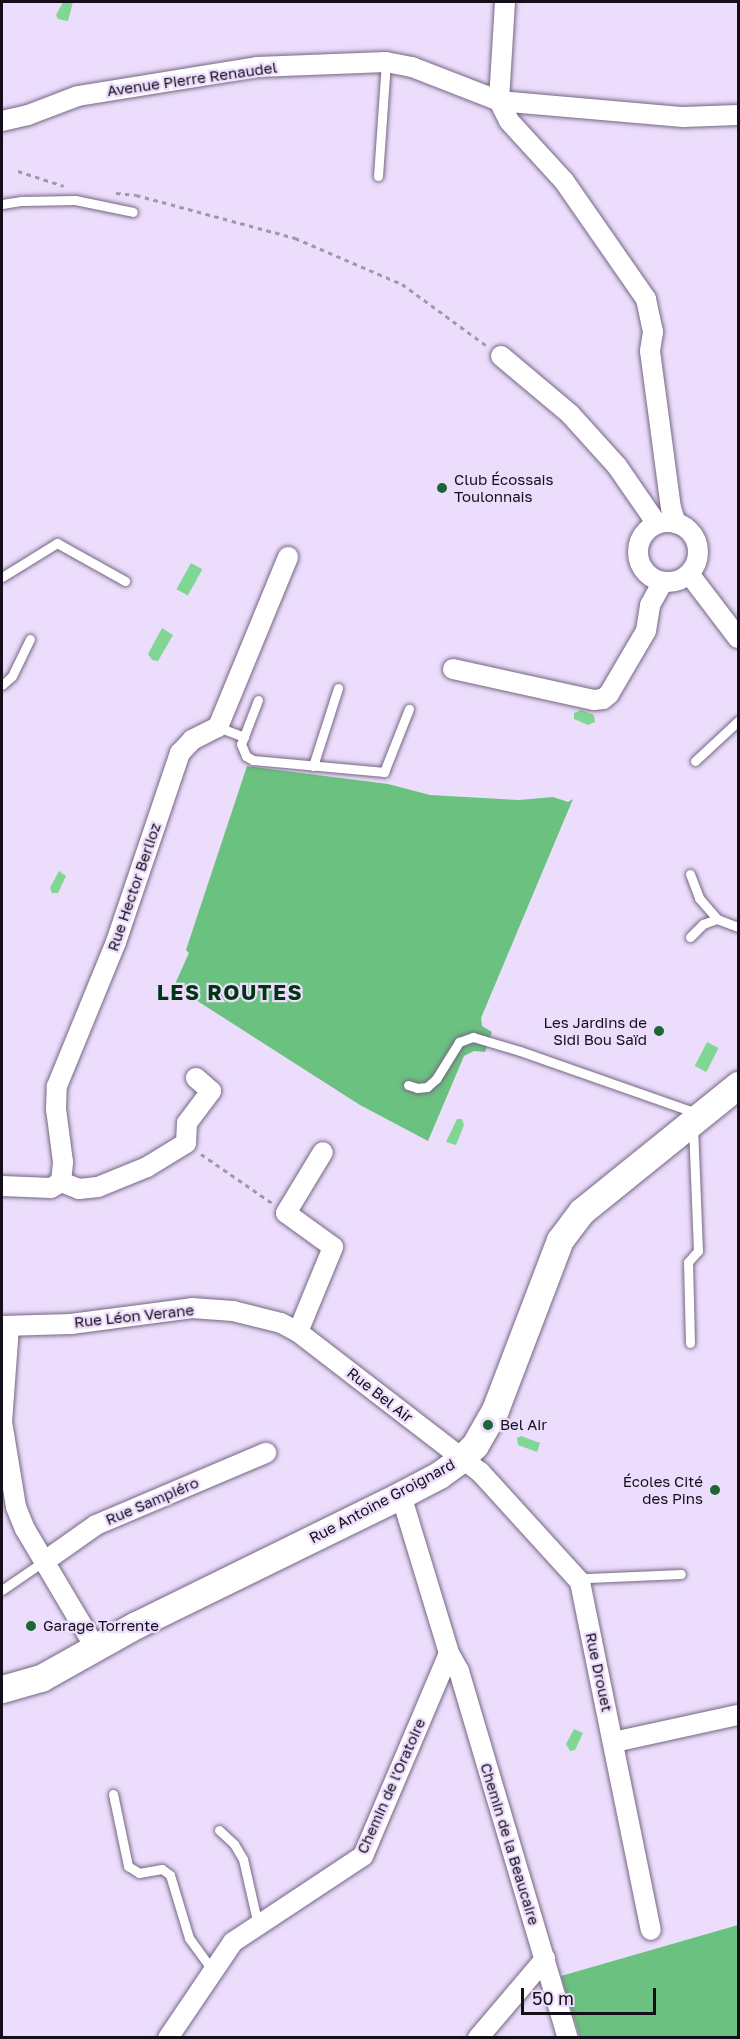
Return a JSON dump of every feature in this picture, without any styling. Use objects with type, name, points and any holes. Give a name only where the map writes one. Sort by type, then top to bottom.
[{"type":"main road","name":"Rue Antoine Groignard","points":[[2,1689],[41,1678],[95,1647],[439,1475],[462,1458],[475,1445],[495,1410],[560,1240],[582,1211],[738,1085]]},
{"type":"street","points":[[505,2],[499,101],[509,121],[564,180],[646,299],[652,332],[650,351],[671,507],[676,523],[693,535],[698,545],[699,556],[690,574],[678,582],[662,583],[648,575],[640,565],[638,554],[644,534],[657,524],[676,523]]},
{"type":"street","name":"Avenue Pierre Renaudel","points":[[2,121],[28,115],[78,96],[257,67],[386,62],[412,67],[499,101],[683,117],[738,115]]},
{"type":"street","points":[[501,356],[570,414],[617,466],[657,524]]},
{"type":"street","points":[[218,727],[288,557]]},
{"type":"street","points":[[690,574],[738,638]]},
{"type":"street","points":[[453,669],[594,700],[603,699],[609,694],[645,631],[650,605],[662,583]]},
{"type":"street","name":"Rue Hector Berlioz","points":[[61,1182],[63,1162],[56,1109],[57,1086],[116,942],[180,753],[192,740],[218,727]]},
{"type":"street","points":[[2,1186],[51,1188],[61,1182],[79,1189],[98,1187],[147,1167],[186,1143],[187,1123],[211,1090],[196,1078]]},
{"type":"street","points":[[298,1332],[333,1247],[286,1213],[323,1152]]},
{"type":"street","name":"Rue Léon Verane","points":[[5,1326],[71,1324],[192,1308],[233,1311],[281,1323],[298,1332]]},
{"type":"street","points":[[5,1326],[2,1422],[10,1515],[45,1561],[95,1647]]},
{"type":"street","name":"Rue Bel Air","points":[[298,1332],[462,1458]]},
{"type":"street","name":"Rue Sampiéro","points":[[45,1561],[96,1526],[266,1453]]},
{"type":"street","points":[[462,1458],[480,1472],[580,1582]]},
{"type":"street","points":[[401,1494],[449,1653]]},
{"type":"street","name":"Rue Drouet","points":[[580,1582],[651,1930]]},
{"type":"street","name":"Chemin de l'Oratoire","points":[[168,2037],[233,1942],[363,1856],[449,1653]]},
{"type":"street","name":"Chemin de la Beaucaire","points":[[449,1653],[459,1671],[568,2037]]},
{"type":"street","points":[[614,1742],[738,1715]]},
{"type":"street","points":[[478,2037],[545,1959]]},
{"type":"lane","points":[[378,176],[386,62]]},
{"type":"lane","points":[[2,204],[22,201],[75,200],[133,212]]},
{"type":"lane","points":[[2,577],[57,543],[125,581]]},
{"type":"lane","points":[[2,685],[12,676],[30,639]]},
{"type":"lane","points":[[313,766],[338,688]]},
{"type":"lane","points":[[258,700],[241,744],[246,756],[254,760],[384,772],[409,709]]},
{"type":"lane","points":[[696,761],[738,721]]},
{"type":"lane","points":[[218,727],[244,737]]},
{"type":"lane","points":[[690,874],[699,898],[717,919],[738,927]]},
{"type":"lane","points":[[690,937],[703,924],[717,919]]},
{"type":"lane","points":[[408,1085],[427,1087],[436,1079],[459,1042],[473,1037],[520,1051],[697,1118],[698,1251],[688,1262],[690,1343]]},
{"type":"lane","points":[[2,1590],[45,1561]]},
{"type":"lane","points":[[580,1582],[588,1578],[681,1574]]},
{"type":"lane","points":[[113,1794],[128,1866],[139,1873],[162,1869],[171,1875],[189,1938],[213,1971]]},
{"type":"lane","points":[[219,1830],[234,1844],[243,1859],[258,1925]]},
{"type":"path","points":[[18,171],[75,189]]},
{"type":"path","points":[[105,192],[136,195],[295,237],[402,284],[501,356]]},
{"type":"path","points":[[186,1143],[286,1213]]},
{"type":"shaded area","points":[[63,2],[73,2],[68,21],[58,19],[56,15]]},
{"type":"shaded area","points":[[191,563],[202,569],[188,596],[176,589]]},
{"type":"shaded area","points":[[162,628],[173,635],[158,661],[152,660],[148,654]]},
{"type":"shaded area","points":[[581,710],[594,715],[595,722],[588,725],[574,719],[574,713]]},
{"type":"shaded area","points":[[247,766],[388,784],[430,795],[519,800],[553,797],[568,802],[573,799],[481,1018],[482,1026],[492,1032],[485,1052],[474,1051],[464,1056],[428,1141],[360,1105],[174,986],[189,953],[186,950]]},
{"type":"shaded area","points":[[59,871],[66,876],[58,893],[52,893],[50,888]]},
{"type":"shaded area","points":[[707,1042],[719,1048],[706,1072],[695,1066]]},
{"type":"shaded area","points":[[457,1119],[462,1119],[464,1125],[456,1145],[446,1142]]},
{"type":"shaded area","points":[[521,1436],[540,1443],[537,1452],[518,1445],[517,1438]]},
{"type":"shaded area","points":[[574,1729],[583,1733],[575,1750],[570,1751],[566,1744]]},
{"type":"shaded area","points":[[738,1925],[738,2037],[580,2037],[561,1976]]},
{"type":"place","name":"Club Écossais Toulonnais","points":[[442,488]]},
{"type":"place","name":"Les Jardins de Sidi Bou Saïd","points":[[659,1031]]},
{"type":"place","name":"Bel Air","points":[[488,1425]]},
{"type":"place","name":"Écoles Cité des Pins","points":[[715,1490]]},
{"type":"place","name":"Garage Torrente","points":[[31,1626]]},
{"type":"district","name":"LES ROUTES","points":[[230,992]]}]
